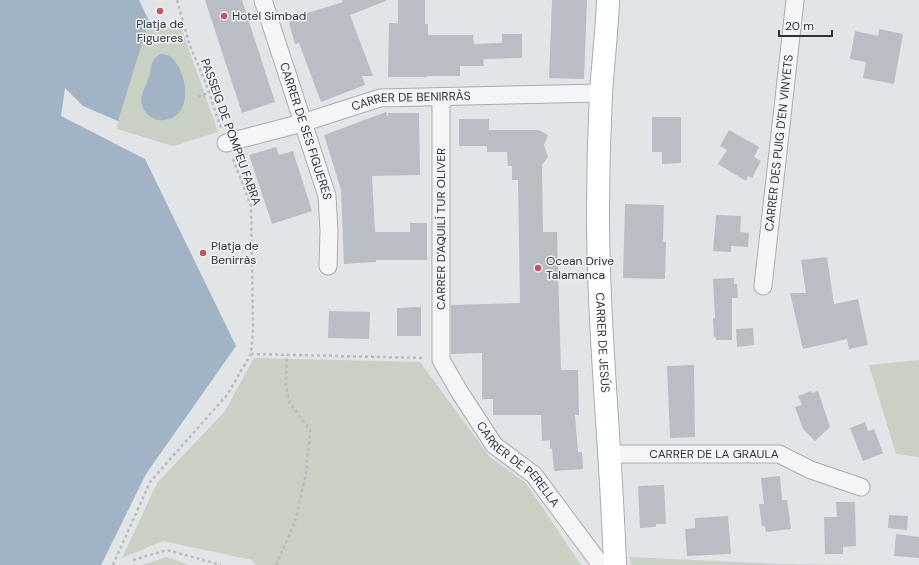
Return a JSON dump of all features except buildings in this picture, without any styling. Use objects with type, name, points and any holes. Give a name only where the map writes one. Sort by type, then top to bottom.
[{"type":"street","name":"CARRER DE SES FIGUERES","points":[[263,0],[327,196],[329,231],[328,266]]},
{"type":"street","name":"CARRER DE JESÚS","points":[[608,0],[608,18],[601,93],[598,212],[601,318],[615,565]]},
{"type":"street","name":"CARRER DES PUIG D'EN VINYETS","points":[[763,286],[795,0]]},
{"type":"street","name":"CARRER DE BENIRRÀS","points":[[226,143],[302,123],[380,98],[601,93]]},
{"type":"street","name":"CARRER D'AQUILÍ TUR OLIVER","points":[[441,97],[441,360]]},
{"type":"street","name":"CARRER DE PERELLA","points":[[441,360],[494,445],[534,475],[601,565]]},
{"type":"street","name":"CARRER DE LA GRAULA","points":[[608,454],[778,454],[811,470],[861,487]]},
{"type":"path","name":"PASSEIG DE POMPEU FABRA","points":[[113,565],[150,482],[227,395],[251,354],[253,328],[251,206],[189,43],[177,0]]},
{"type":"path","points":[[198,97],[209,93]]},
{"type":"path","points":[[251,354],[423,358],[441,360]]},
{"type":"path","points":[[276,565],[295,522],[306,473],[310,430],[289,402],[286,386],[287,355]]},
{"type":"path","points":[[133,560],[167,550],[220,565]]},
{"type":"shaded area","points":[[147,26],[155,29],[181,27],[218,132],[173,146],[117,129],[118,121]]},
{"type":"shaded area","points":[[254,358],[420,362],[490,457],[526,483],[581,565],[255,565],[252,560],[163,541],[122,558],[157,483],[225,411]]},
{"type":"shaded area","points":[[919,360],[919,457],[896,454],[869,365]]},
{"type":"shaded area","points":[[167,557],[189,565],[142,565]]},
{"type":"shaded area","points":[[629,557],[781,564],[867,565],[632,565]]},
{"type":"water","points":[[0,0],[139,0],[149,21],[118,121],[83,106],[65,88],[61,116],[145,159],[236,346],[146,474],[101,565],[0,565]]},
{"type":"water","points":[[161,54],[170,56],[177,65],[182,74],[185,94],[184,103],[180,111],[174,117],[164,120],[155,119],[147,114],[143,109],[141,100],[152,63],[157,56]]},
{"type":"place","name":"Platja de Figueres","points":[[160,11]]},
{"type":"place","name":"Hotel Simbad","points":[[224,16]]},
{"type":"place","name":"Platja de Benirràs","points":[[203,253]]},
{"type":"place","name":"Ocean Drive Talamanca","points":[[538,268]]}]
